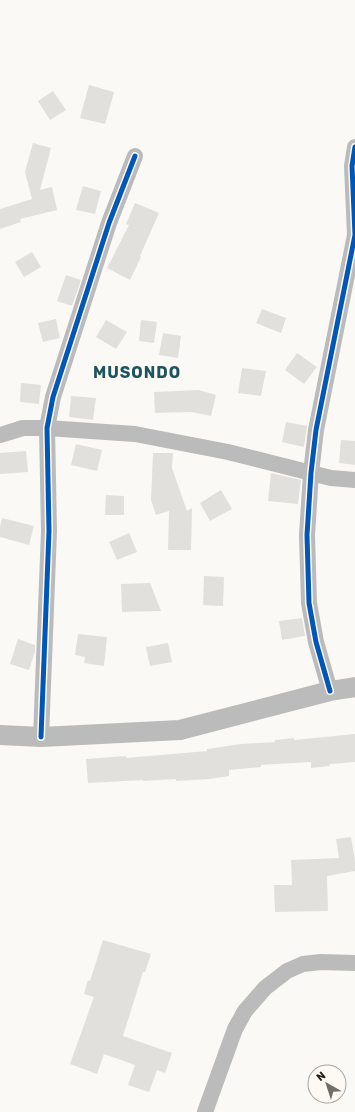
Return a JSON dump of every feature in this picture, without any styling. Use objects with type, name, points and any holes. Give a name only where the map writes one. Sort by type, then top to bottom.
[{"type":"street","points":[[330,691],[316,642],[309,602],[307,535],[311,473],[316,430],[355,235],[352,166],[355,147]]},
{"type":"street","points":[[41,737],[49,531],[47,428],[53,397],[109,223],[135,156]]},
{"type":"street","points":[[0,435],[23,428],[47,428],[135,434],[228,452],[331,478],[355,480]]},
{"type":"street","points":[[0,735],[41,737],[180,730],[330,691],[355,687]]},
{"type":"street","points":[[205,1112],[235,1029],[245,1011],[264,988],[287,972],[303,964],[321,962],[355,963]]},
{"type":"building","points":[[89,85],[114,92],[105,124],[80,118]]},
{"type":"building","points":[[53,91],[66,110],[50,120],[38,101]]},
{"type":"building","points":[[33,143],[51,148],[40,190],[52,187],[57,210],[20,219],[21,222],[0,229],[0,209],[32,199],[25,172]]},
{"type":"building","points":[[83,186],[101,191],[95,214],[76,210]]},
{"type":"building","points":[[135,203],[159,213],[130,280],[107,268],[129,225],[126,224]]},
{"type":"building","points":[[32,252],[41,267],[24,277],[15,262]]},
{"type":"building","points":[[66,275],[81,280],[72,306],[57,301]]},
{"type":"building","points":[[262,309],[286,318],[281,333],[256,323]]},
{"type":"building","points":[[56,319],[60,338],[43,342],[38,323]]},
{"type":"building","points":[[106,320],[127,332],[116,349],[96,337]]},
{"type":"building","points":[[141,320],[157,322],[154,343],[139,341]]},
{"type":"building","points":[[163,333],[181,336],[178,358],[159,355]]},
{"type":"building","points":[[297,353],[317,367],[304,384],[285,370]]},
{"type":"building","points":[[242,368],[266,371],[261,396],[238,393]]},
{"type":"building","points":[[21,383],[41,385],[39,404],[20,402]]},
{"type":"building","points":[[199,390],[216,395],[211,416],[191,412],[155,413],[154,392]]},
{"type":"building","points":[[71,396],[96,398],[93,420],[69,417]]},
{"type":"building","points":[[286,422],[307,426],[304,447],[282,442]]},
{"type":"building","points":[[341,440],[355,441],[355,465],[339,463]]},
{"type":"building","points":[[76,444],[102,450],[97,471],[71,465]]},
{"type":"building","points":[[26,451],[28,472],[0,474],[0,453]]},
{"type":"building","points":[[153,453],[173,453],[172,468],[187,511],[192,508],[191,550],[168,550],[169,511],[156,515],[151,500]]},
{"type":"building","points":[[271,473],[301,480],[298,504],[268,501]]},
{"type":"building","points":[[221,490],[232,509],[210,521],[200,503]]},
{"type":"building","points":[[106,495],[124,496],[124,515],[105,515]]},
{"type":"building","points":[[2,518],[34,526],[29,545],[0,537]]},
{"type":"building","points":[[129,533],[137,552],[117,560],[109,542]]},
{"type":"building","points":[[204,576],[224,577],[223,606],[203,605]]},
{"type":"building","points":[[150,583],[161,611],[122,612],[121,584]]},
{"type":"building","points":[[302,618],[305,636],[282,640],[279,621]]},
{"type":"building","points":[[78,634],[107,637],[104,666],[84,663],[85,657],[75,655]]},
{"type":"building","points":[[18,639],[35,645],[35,652],[29,670],[10,664]]},
{"type":"building","points":[[168,643],[172,662],[150,666],[146,647]]},
{"type":"building","points":[[355,734],[355,762],[330,764],[330,766],[311,768],[311,762],[261,765],[261,767],[229,770],[229,776],[210,779],[88,783],[86,759],[126,756],[126,758],[207,751],[207,749],[241,744],[275,742],[275,740],[294,738],[294,740]]},
{"type":"building","points":[[351,837],[355,860],[355,871],[327,876],[328,911],[275,912],[274,885],[292,885],[291,860],[339,858],[336,839]]},
{"type":"building","points":[[103,940],[151,954],[145,972],[143,972],[123,1036],[172,1053],[165,1073],[157,1070],[149,1092],[128,1085],[135,1065],[104,1054],[97,1074],[70,1064],[94,997],[84,994],[88,980],[90,981]]},
{"type":"cycle path","points":[[330,691],[316,642],[309,603],[307,535],[311,473],[316,430],[355,235],[352,166],[355,147]]},
{"type":"cycle path","points":[[41,737],[49,531],[47,428],[53,397],[109,223],[135,156]]},
{"type":"district","name":"MUSONDO","points":[[137,372]]}]
